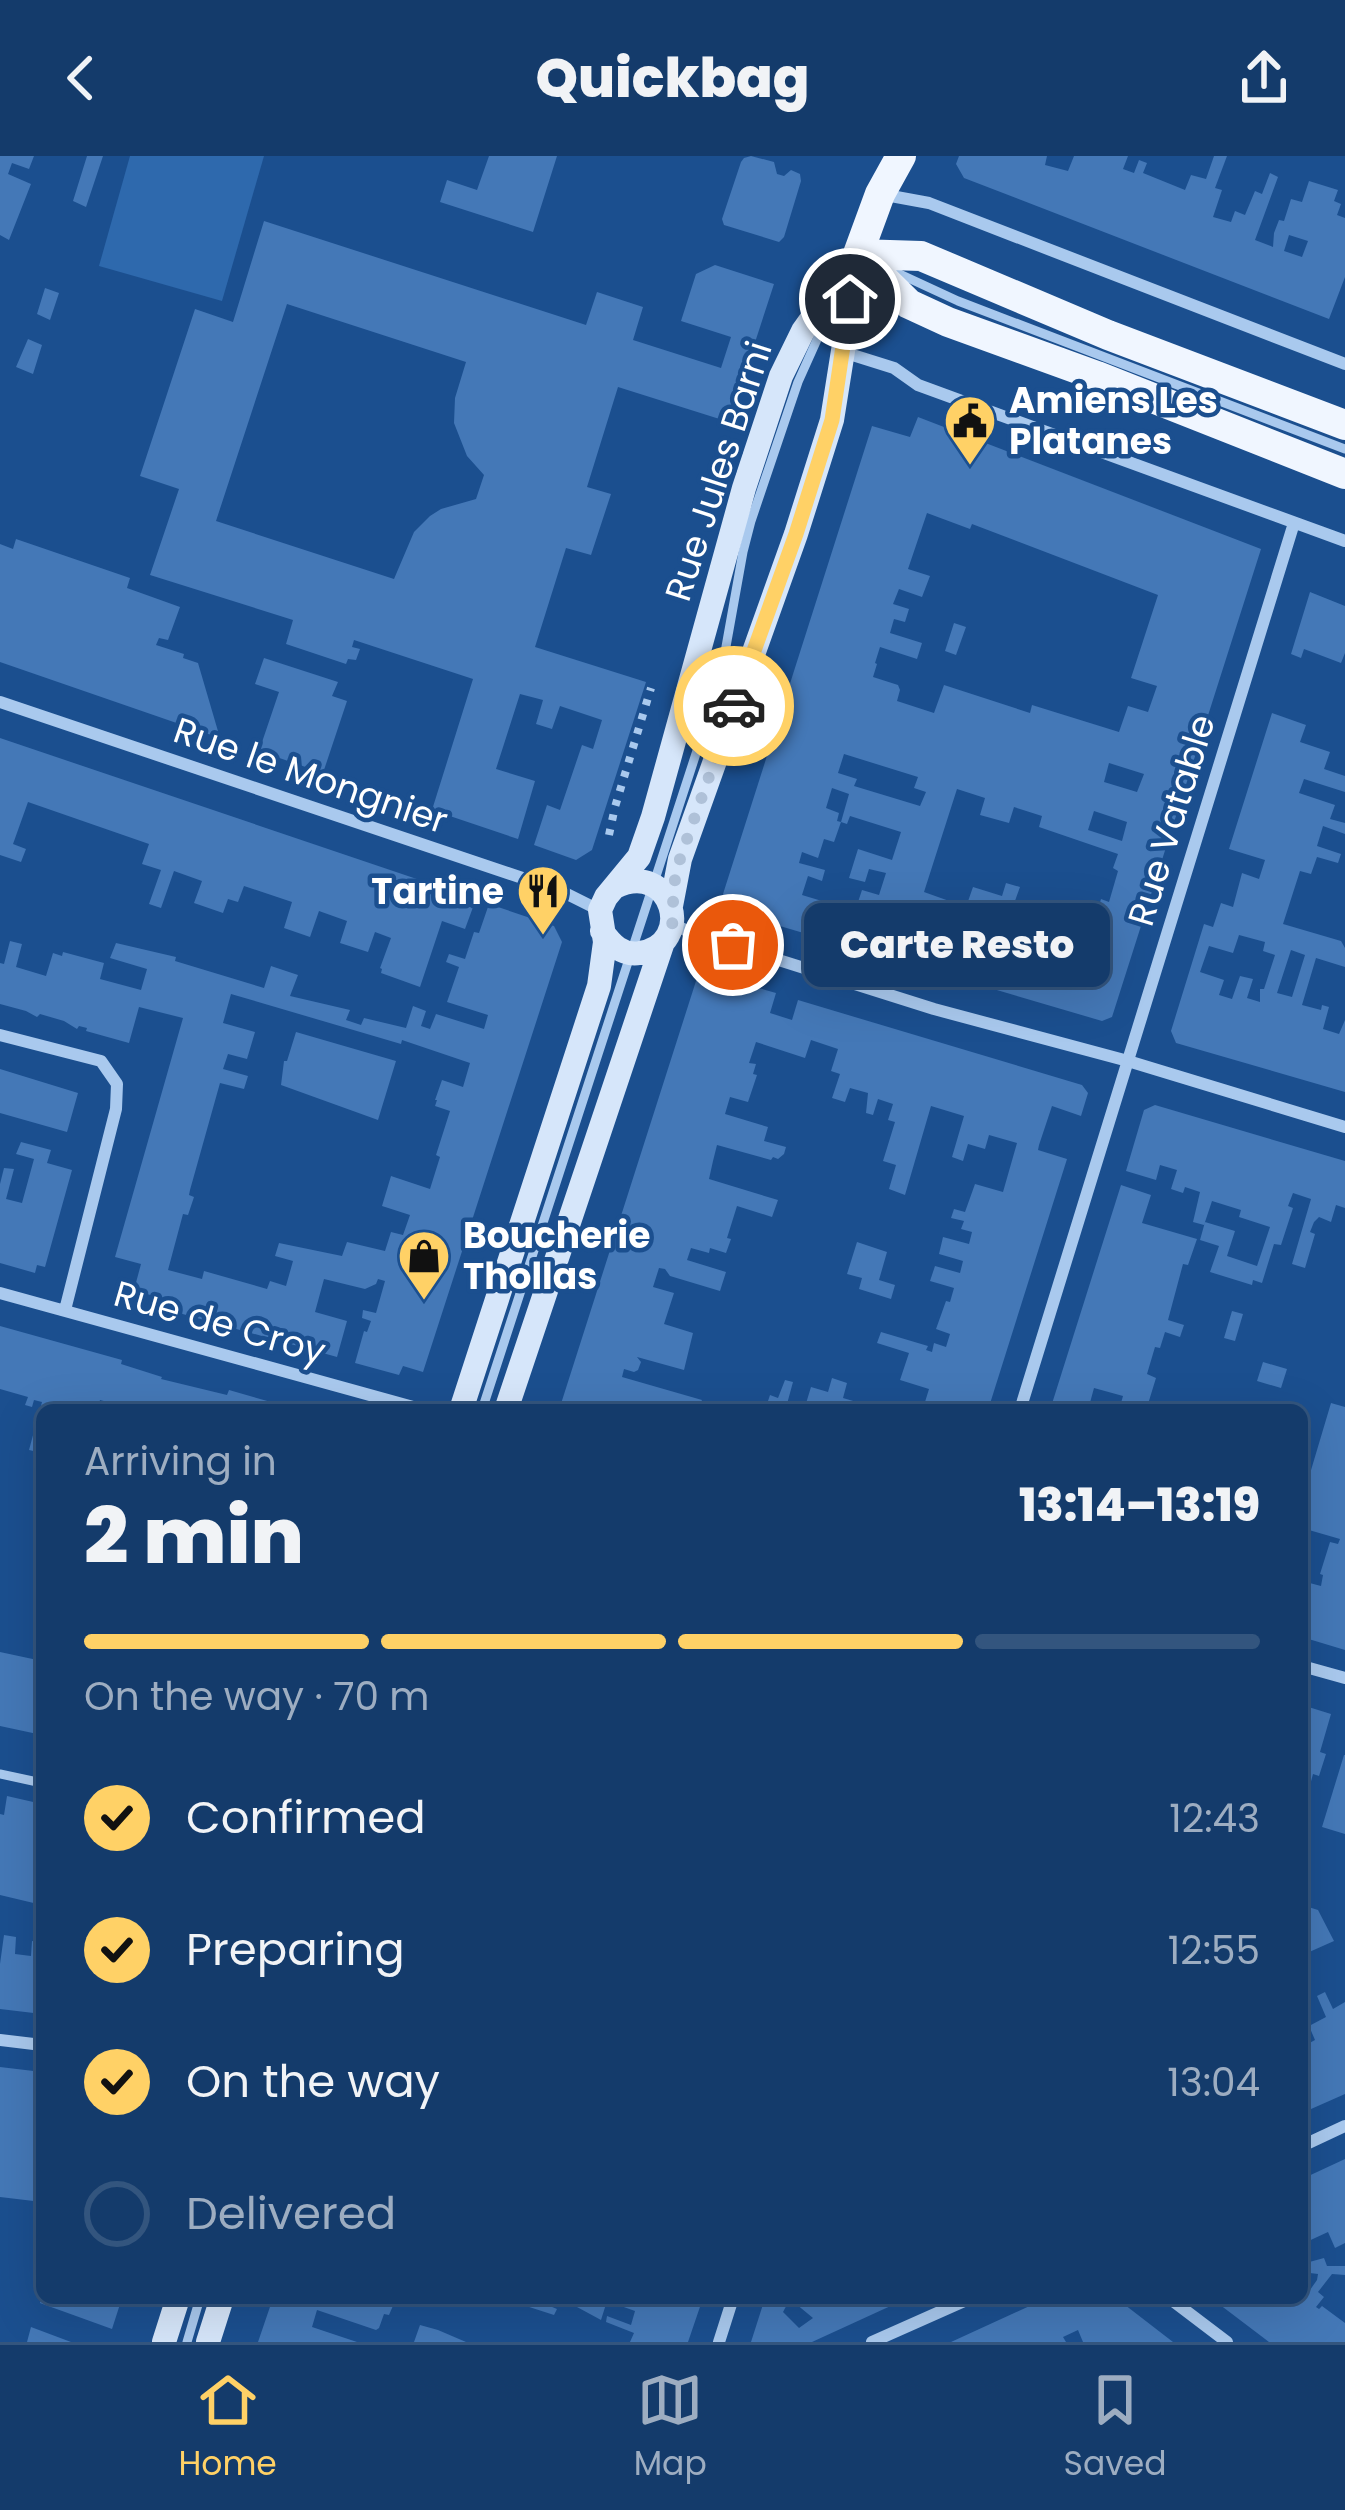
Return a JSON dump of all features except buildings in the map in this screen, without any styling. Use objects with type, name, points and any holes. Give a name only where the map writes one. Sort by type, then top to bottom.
[{"type":"main road","points":[[874,156],[880,194]]},
{"type":"main road","points":[[508,1404],[669,924],[680,859],[832,420],[858,254],[880,194],[901,156]]},
{"type":"main road","points":[[858,254],[921,256],[1108,335],[1345,425]]},
{"type":"main road","points":[[858,254],[909,304],[948,322],[1345,474]]},
{"type":"main road","name":"Rue Jules Barni","points":[[601,920],[606,897],[639,857],[653,817],[744,488],[781,376],[802,331],[858,254]]},
{"type":"main road","points":[[615,887],[634,881],[654,885],[669,924]]},
{"type":"main road","points":[[601,920],[612,944],[631,954],[646,952],[669,924]]},
{"type":"main road","points":[[463,1404],[599,986],[605,942],[601,920]]},
{"type":"main road","points":[[164,2342],[176,2304]]},
{"type":"main road","points":[[208,2342],[220,2304]]},
{"type":"street","points":[[880,194],[951,211],[1345,364]]},
{"type":"street","points":[[843,352],[894,368],[918,385],[1345,541]]},
{"type":"street","name":"Rue Vatable","points":[[1022,1404],[1294,523]]},
{"type":"street","name":"Rue le Mongnier","points":[[0,702],[561,891],[601,920]]},
{"type":"street","points":[[669,924],[934,1009],[1345,1126]]},
{"type":"street","points":[[0,1035],[101,1061],[117,1084],[116,1109],[65,1310]]},
{"type":"street","name":"Rue de Croy","points":[[0,1293],[402,1404]]},
{"type":"street","points":[[1308,1668],[1345,1678]]},
{"type":"street","points":[[0,2040],[36,2044]]},
{"type":"street","points":[[1308,2143],[1345,2126]]},
{"type":"street","points":[[719,2342],[731,2304]]},
{"type":"street","points":[[872,2342],[958,2304]]},
{"type":"street","points":[[1176,2304],[1227,2342]]},
{"type":"lane","points":[[880,194],[888,156]]},
{"type":"lane","points":[[484,1404],[720,680],[742,553],[757,502],[798,382],[858,254],[958,301],[1345,448]]},
{"type":"lane","points":[[0,1774],[36,1782]]},
{"type":"lane","points":[[187,2342],[198,2304]]},
{"type":"shaded area","points":[[130,156],[264,156],[222,301],[99,266]]},
{"type":"way so far","points":[[733,945],[672,923],[671,906],[680,859],[734,706]]},
{"type":"place","name":"Amiens Les Platanes","points":[[970,467]]},
{"type":"place","name":"Tartine","points":[[543,937]]},
{"type":"place","name":"Carte Resto","points":[[733,945]]},
{"type":"place","name":"Boucherie Thollas","points":[[424,1302]]},
{"type":"route","points":[[734,706],[832,420],[850,299]]}]
